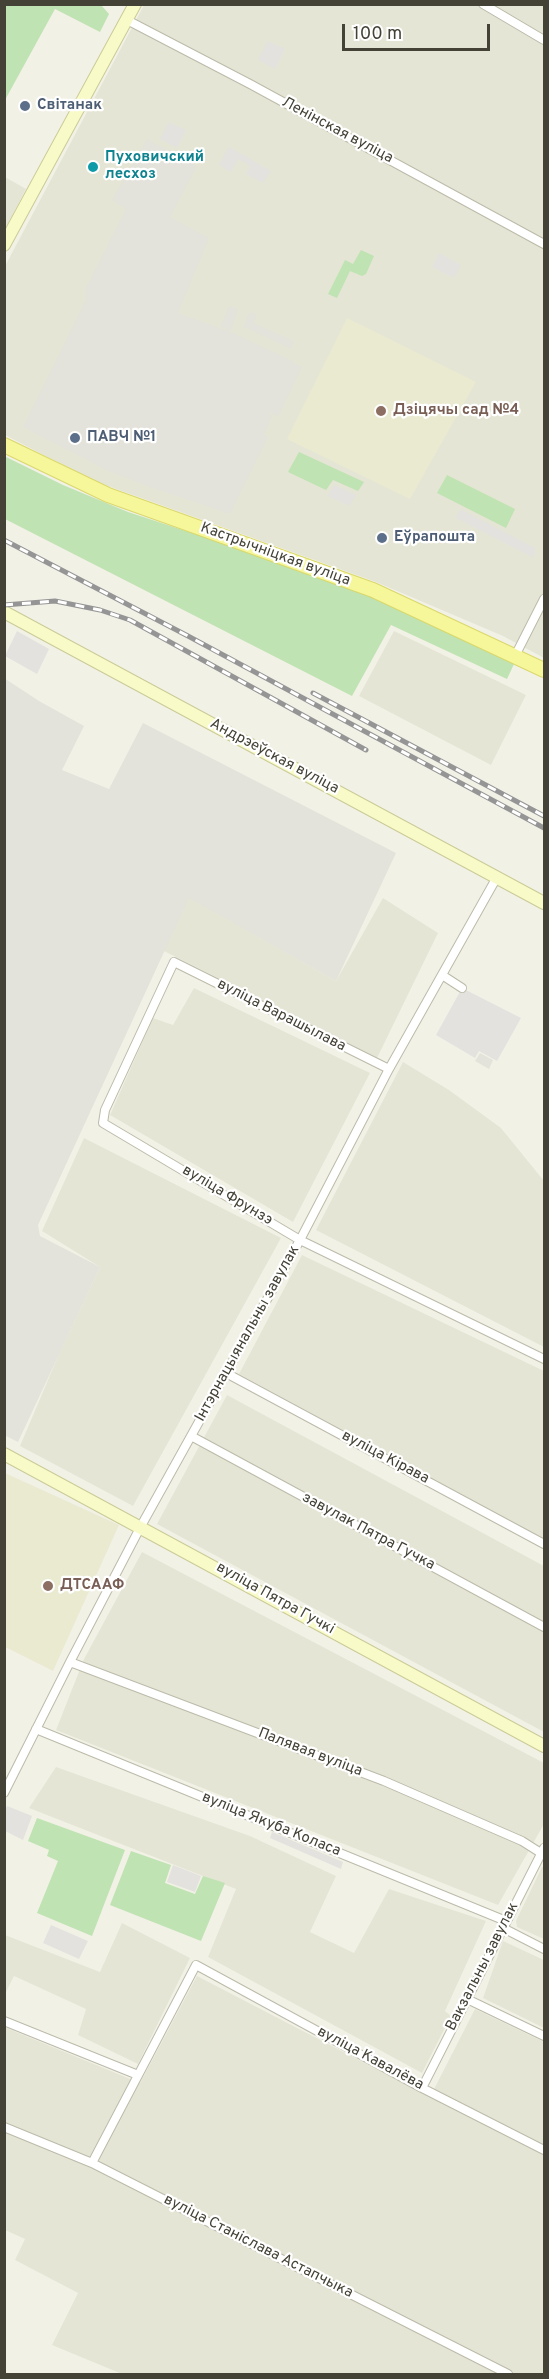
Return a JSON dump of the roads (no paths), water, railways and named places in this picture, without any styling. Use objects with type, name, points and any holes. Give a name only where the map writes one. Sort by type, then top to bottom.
[{"type":"main road","points":[[4,245],[135,4]]},
{"type":"main road","name":"Кастрычніцкая вуліца","points":[[4,445],[108,495],[373,590],[544,670]]},
{"type":"main road","name":"Андрэеўская вуліца","points":[[4,612],[544,903]]},
{"type":"main road","name":"вуліца Пятра Гучкі","points":[[4,1454],[141,1526],[544,1746]]},
{"type":"street","points":[[483,4],[544,40]]},
{"type":"street","name":"Ленінская вуліца","points":[[127,20],[250,84],[544,244]]},
{"type":"street","points":[[514,656],[544,599]]},
{"type":"street","name":"Інтэрнацыянальны завулак","points":[[4,1793],[141,1526],[300,1240],[389,1070],[497,878]]},
{"type":"street","name":"вуліца Варашылава","points":[[174,962],[389,1070]]},
{"type":"street","name":"вуліца Фрунзэ","points":[[174,962],[105,1110],[103,1123],[300,1240],[544,1359]]},
{"type":"street","points":[[442,975],[462,988]]},
{"type":"street","name":"вуліца Кірава","points":[[226,1373],[544,1544]]},
{"type":"street","name":"завулак Пятра Гучка","points":[[191,1436],[544,1627]]},
{"type":"street","name":"Палявая вуліца","points":[[70,1662],[384,1781],[544,1852]]},
{"type":"street","name":"вуліца Якуба Коласа","points":[[36,1729],[504,1924],[544,1949]]},
{"type":"street","name":"Вакзальны завулак","points":[[422,2088],[504,1924],[544,1852]]},
{"type":"street","name":"вуліца Кавалёва","points":[[138,2075],[196,1965],[422,2088],[544,2150]]},
{"type":"street","points":[[466,1999],[544,2036]]},
{"type":"street","points":[[4,2021],[138,2075],[92,2163]]},
{"type":"street","name":"вуліца Станіслава Астапчыка","points":[[4,2127],[92,2163],[508,2374]]},
{"type":"railway","points":[[4,540],[188,636],[544,828]]},
{"type":"railway","points":[[4,605],[55,601],[100,610],[130,620],[366,750]]},
{"type":"railway","points":[[313,693],[544,816]]},
{"type":"place","name":"Світанак","points":[[25,106]]},
{"type":"place","name":"Пуховичский лесхоз","points":[[93,167]]},
{"type":"place","name":"Дзіцячы сад №4","points":[[381,411]]},
{"type":"place","name":"ПАВЧ №1","points":[[75,438]]},
{"type":"place","name":"Еўрапошта","points":[[382,538]]},
{"type":"place","name":"ДТСААФ","points":[[48,1586]]}]
